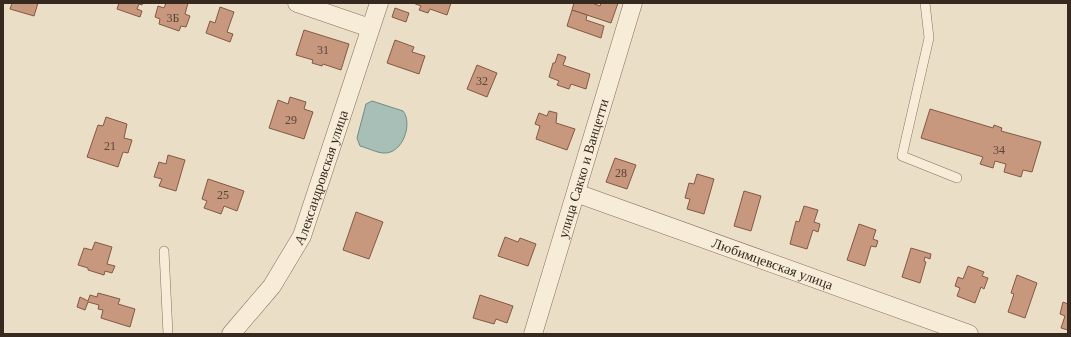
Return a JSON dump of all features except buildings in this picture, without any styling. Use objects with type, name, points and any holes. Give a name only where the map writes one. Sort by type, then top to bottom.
[{"type":"street","points":[[297,3],[370,28]]},
{"type":"street","name":"Александровская улица","points":[[230,334],[272,286],[302,236],[379,3]]},
{"type":"street","name":"улица Сакко и Ванцетти","points":[[533,334],[633,3]]},
{"type":"street","name":"Любимцевская улица","points":[[576,193],[969,334]]},
{"type":"lane","points":[[925,3],[929,38],[902,156],[957,178]]},
{"type":"lane","points":[[164,251],[168,334]]},
{"type":"shaded area","points":[[372,101],[403,111],[406,116],[407,123],[404,137],[396,149],[391,152],[381,153],[360,146],[357,138],[366,104]]}]
